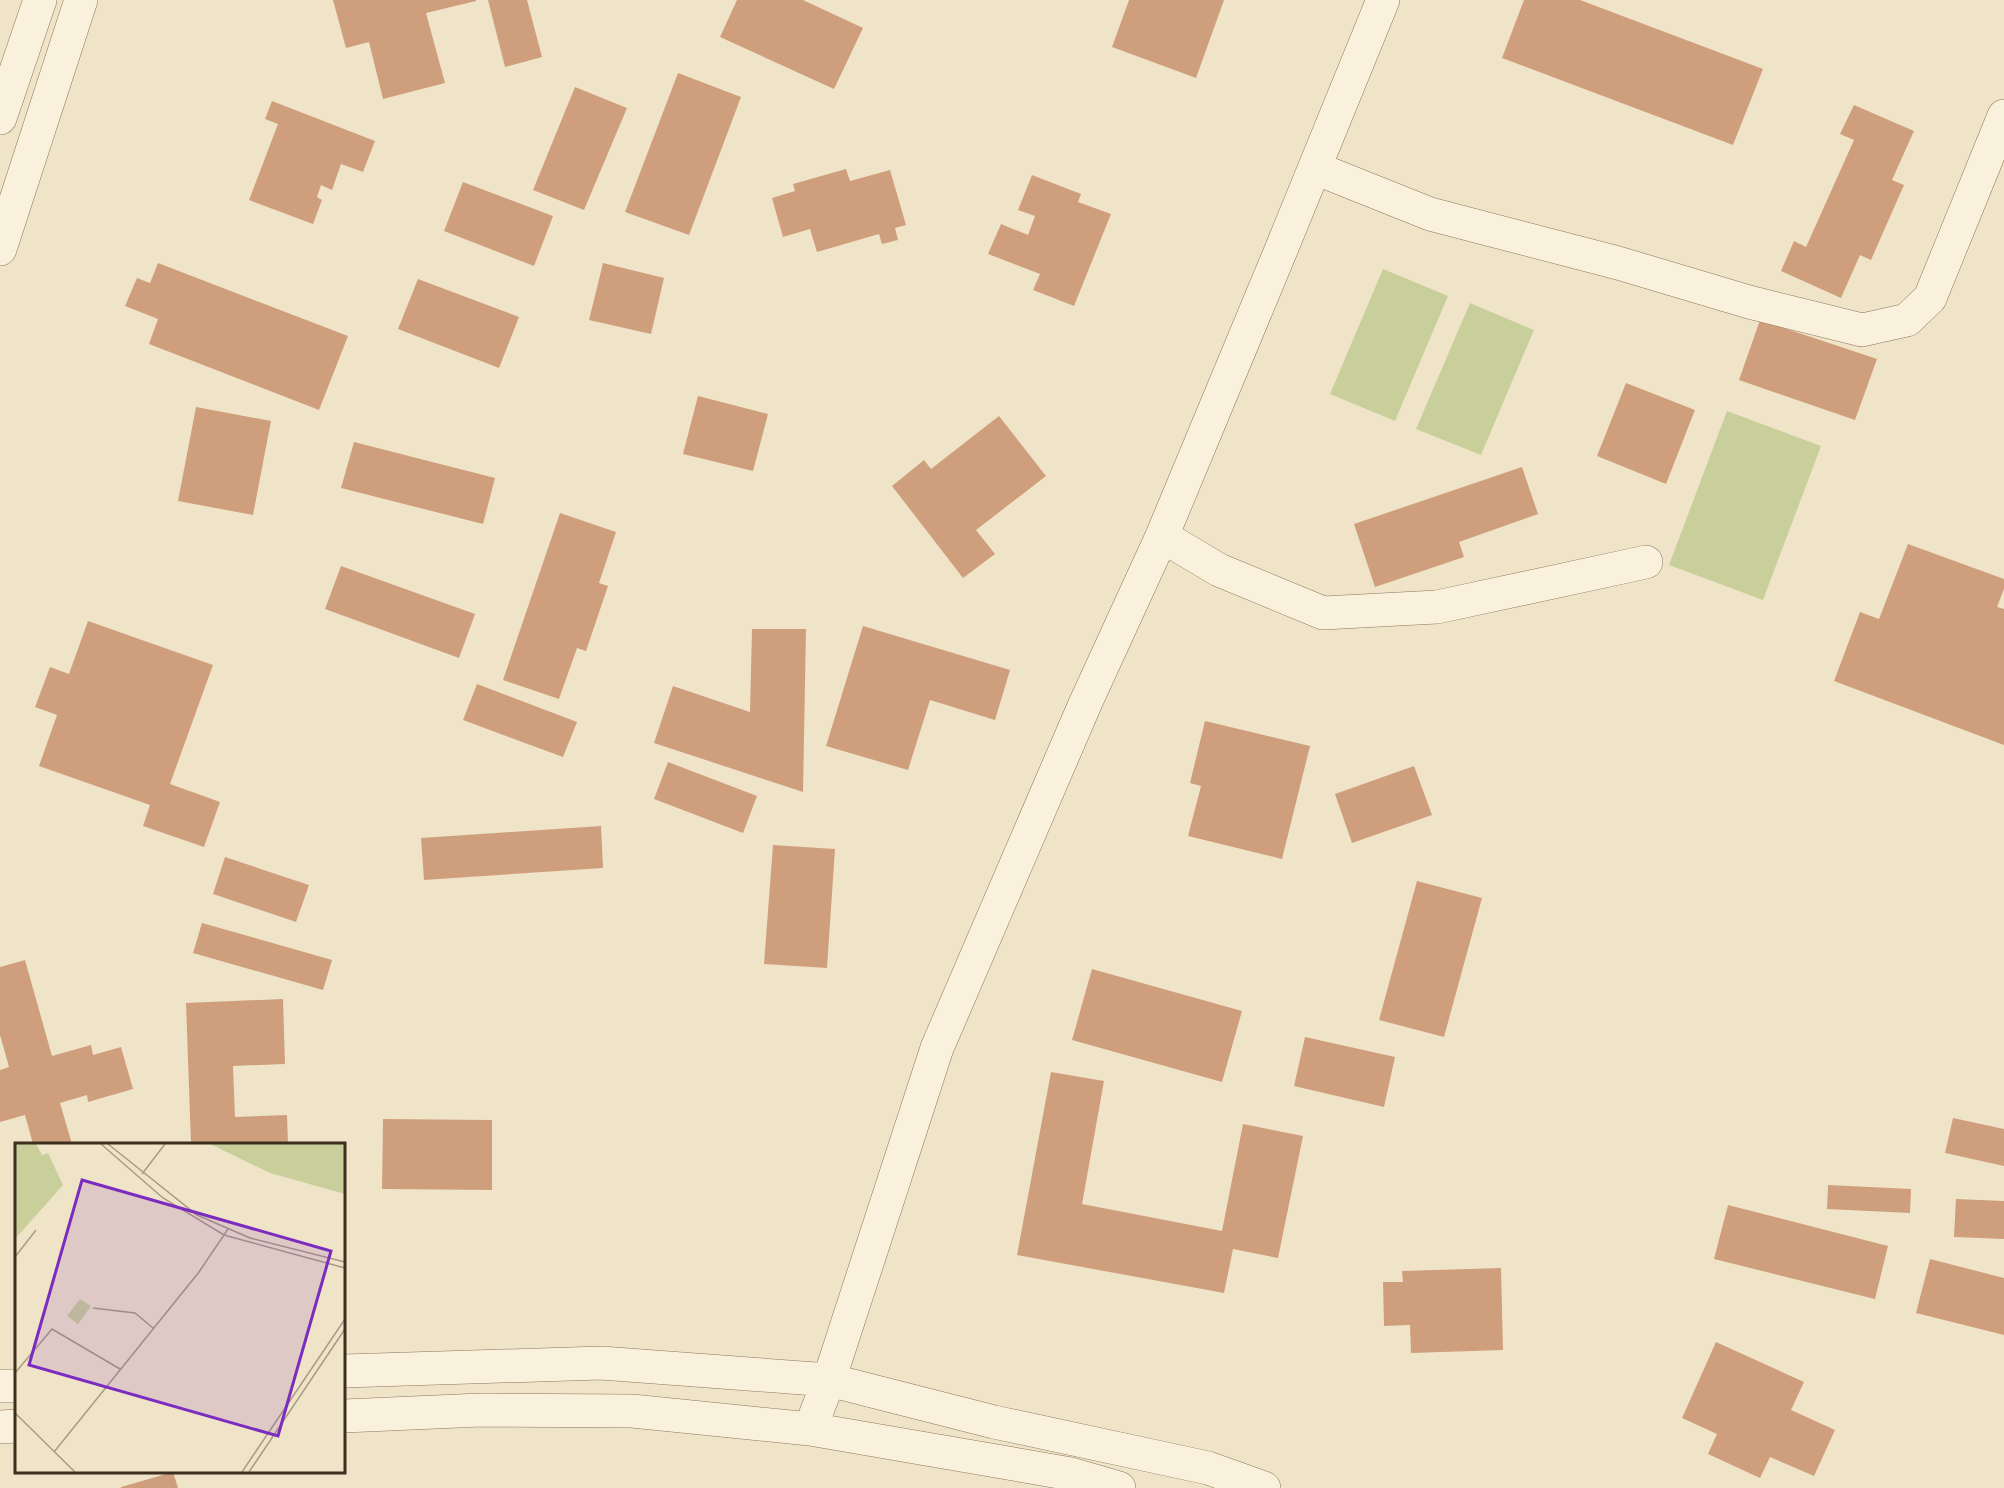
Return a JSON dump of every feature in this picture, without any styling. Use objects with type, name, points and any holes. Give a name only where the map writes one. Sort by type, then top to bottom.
[{"type":"street","points":[[0,118],[40,0]]},
{"type":"street","points":[[0,249],[81,0]]},
{"type":"street","points":[[810,1429],[830,1380],[937,1048],[1085,704],[1162,536],[1383,0]]},
{"type":"street","points":[[1315,168],[1430,214],[1618,263],[1749,302],[1862,330],[1907,320],[1930,298],[2004,116]]},
{"type":"street","points":[[1162,536],[1219,570],[1323,613],[1437,607],[1646,562]]},
{"type":"street","points":[[345,1371],[601,1363],[830,1380],[994,1422],[1208,1468],[1264,1488]]},
{"type":"street","points":[[345,1416],[481,1410],[632,1411],[810,1429],[1071,1474],[1119,1488]]},
{"type":"street","points":[[0,1427],[15,1426]]},
{"type":"green space","points":[[1383,269],[1448,296],[1395,421],[1330,394]]},
{"type":"green space","points":[[1470,303],[1534,330],[1481,455],[1416,429]]},
{"type":"green space","points":[[1727,411],[1821,446],[1763,600],[1669,565]]},
{"type":"building","points":[[333,0],[476,1],[426,13],[445,83],[383,99],[369,42],[346,48]]},
{"type":"building","points":[[488,0],[527,0],[542,57],[505,67]]},
{"type":"building","points":[[737,0],[803,0],[863,28],[834,89],[720,37]]},
{"type":"building","points":[[1129,0],[1224,0],[1196,78],[1112,47]]},
{"type":"building","points":[[1524,0],[1580,0],[1763,69],[1733,145],[1502,58]]},
{"type":"building","points":[[678,73],[741,97],[689,235],[625,212]]},
{"type":"building","points":[[575,87],[627,108],[584,210],[533,190]]},
{"type":"building","points":[[272,101],[375,141],[363,172],[341,164],[332,190],[321,185],[317,197],[322,200],[313,224],[249,200],[278,124],[265,119]]},
{"type":"building","points":[[1854,105],[1914,131],[1892,180],[1904,185],[1871,260],[1860,255],[1841,298],[1781,271],[1794,241],[1806,247],[1854,140],[1840,134]]},
{"type":"building","points":[[846,169],[850,181],[890,170],[906,225],[895,228],[898,240],[882,244],[879,234],[817,252],[810,229],[783,237],[772,198],[795,191],[793,184]]},
{"type":"building","points":[[1032,175],[1081,194],[1078,202],[1111,214],[1074,306],[1033,290],[1040,274],[988,254],[1001,224],[1028,235],[1035,216],[1018,210]]},
{"type":"building","points":[[463,182],[553,216],[534,266],[444,231]]},
{"type":"building","points":[[158,263],[348,336],[319,410],[149,344],[158,319],[125,306],[137,278],[150,283]]},
{"type":"building","points":[[603,263],[664,278],[651,334],[589,320]]},
{"type":"building","points":[[418,279],[519,317],[499,368],[398,329]]},
{"type":"building","points":[[1760,320],[1877,359],[1855,420],[1739,380]]},
{"type":"building","points":[[1626,383],[1695,410],[1666,484],[1597,456]]},
{"type":"building","points":[[698,396],[768,414],[753,471],[683,454]]},
{"type":"building","points":[[196,407],[271,421],[253,515],[178,501]]},
{"type":"building","points":[[999,416],[1046,476],[976,530],[995,554],[963,578],[892,486],[924,460],[931,469]]},
{"type":"building","points":[[354,442],[495,478],[483,524],[341,488]]},
{"type":"building","points":[[1522,467],[1538,514],[1459,542],[1464,557],[1375,587],[1354,524]]},
{"type":"building","points":[[560,513],[616,532],[599,583],[608,586],[586,651],[577,648],[559,699],[503,680]]},
{"type":"building","points":[[1908,544],[2004,579],[2004,589],[1997,607],[2004,609],[2004,745],[1834,681],[1860,612],[1879,619]]},
{"type":"building","points":[[341,566],[475,614],[459,658],[325,609]]},
{"type":"building","points":[[88,621],[213,665],[170,784],[220,802],[204,847],[143,826],[150,805],[39,766],[57,715],[35,707],[50,667],[69,674]]},
{"type":"building","points":[[863,626],[1010,670],[995,720],[930,700],[908,770],[826,746]]},
{"type":"building","points":[[752,629],[806,629],[803,792],[654,743],[673,686],[750,712]]},
{"type":"building","points":[[477,684],[577,722],[563,757],[463,720]]},
{"type":"building","points":[[1205,721],[1310,746],[1282,859],[1188,836],[1201,786],[1190,783]]},
{"type":"building","points":[[668,762],[757,796],[743,833],[654,799]]},
{"type":"building","points":[[1414,766],[1432,815],[1352,843],[1335,794]]},
{"type":"building","points":[[601,826],[603,868],[424,880],[421,838]]},
{"type":"building","points":[[773,845],[835,849],[827,968],[764,964]]},
{"type":"building","points":[[225,857],[309,885],[296,922],[213,894]]},
{"type":"building","points":[[1417,881],[1482,898],[1444,1037],[1379,1020]]},
{"type":"building","points":[[202,923],[332,960],[323,990],[193,953]]},
{"type":"building","points":[[25,960],[52,1056],[91,1045],[93,1055],[121,1047],[133,1089],[88,1102],[87,1095],[60,1103],[72,1143],[33,1143],[25,1115],[0,1122],[0,1070],[9,1067],[0,1035],[0,967]]},
{"type":"building","points":[[1092,969],[1242,1011],[1222,1082],[1072,1040]]},
{"type":"building","points":[[283,999],[285,1064],[233,1066],[235,1117],[287,1115],[288,1143],[191,1143],[186,1003]]},
{"type":"building","points":[[1305,1037],[1395,1057],[1384,1107],[1294,1086]]},
{"type":"building","points":[[1051,1072],[1104,1081],[1082,1204],[1222,1231],[1243,1124],[1303,1136],[1278,1258],[1233,1249],[1224,1293],[1017,1255]]},
{"type":"building","points":[[1953,1118],[2004,1129],[2004,1166],[1945,1153]]},
{"type":"building","points":[[383,1119],[492,1120],[492,1190],[382,1189]]},
{"type":"building","points":[[1828,1185],[1911,1189],[1910,1213],[1827,1209]]},
{"type":"building","points":[[1956,1199],[2004,1201],[2004,1239],[1954,1237]]},
{"type":"building","points":[[1728,1205],[1888,1246],[1875,1299],[1714,1259]]},
{"type":"building","points":[[1930,1259],[2004,1278],[2004,1335],[1916,1313]]},
{"type":"building","points":[[1501,1268],[1503,1350],[1411,1353],[1410,1325],[1384,1326],[1383,1282],[1403,1282],[1402,1271]]},
{"type":"building","points":[[1716,1342],[1804,1382],[1791,1410],[1835,1430],[1814,1476],[1770,1457],[1760,1478],[1708,1454],[1717,1434],[1682,1418]]},
{"type":"building","points":[[173,1473],[178,1488],[121,1488]]}]
